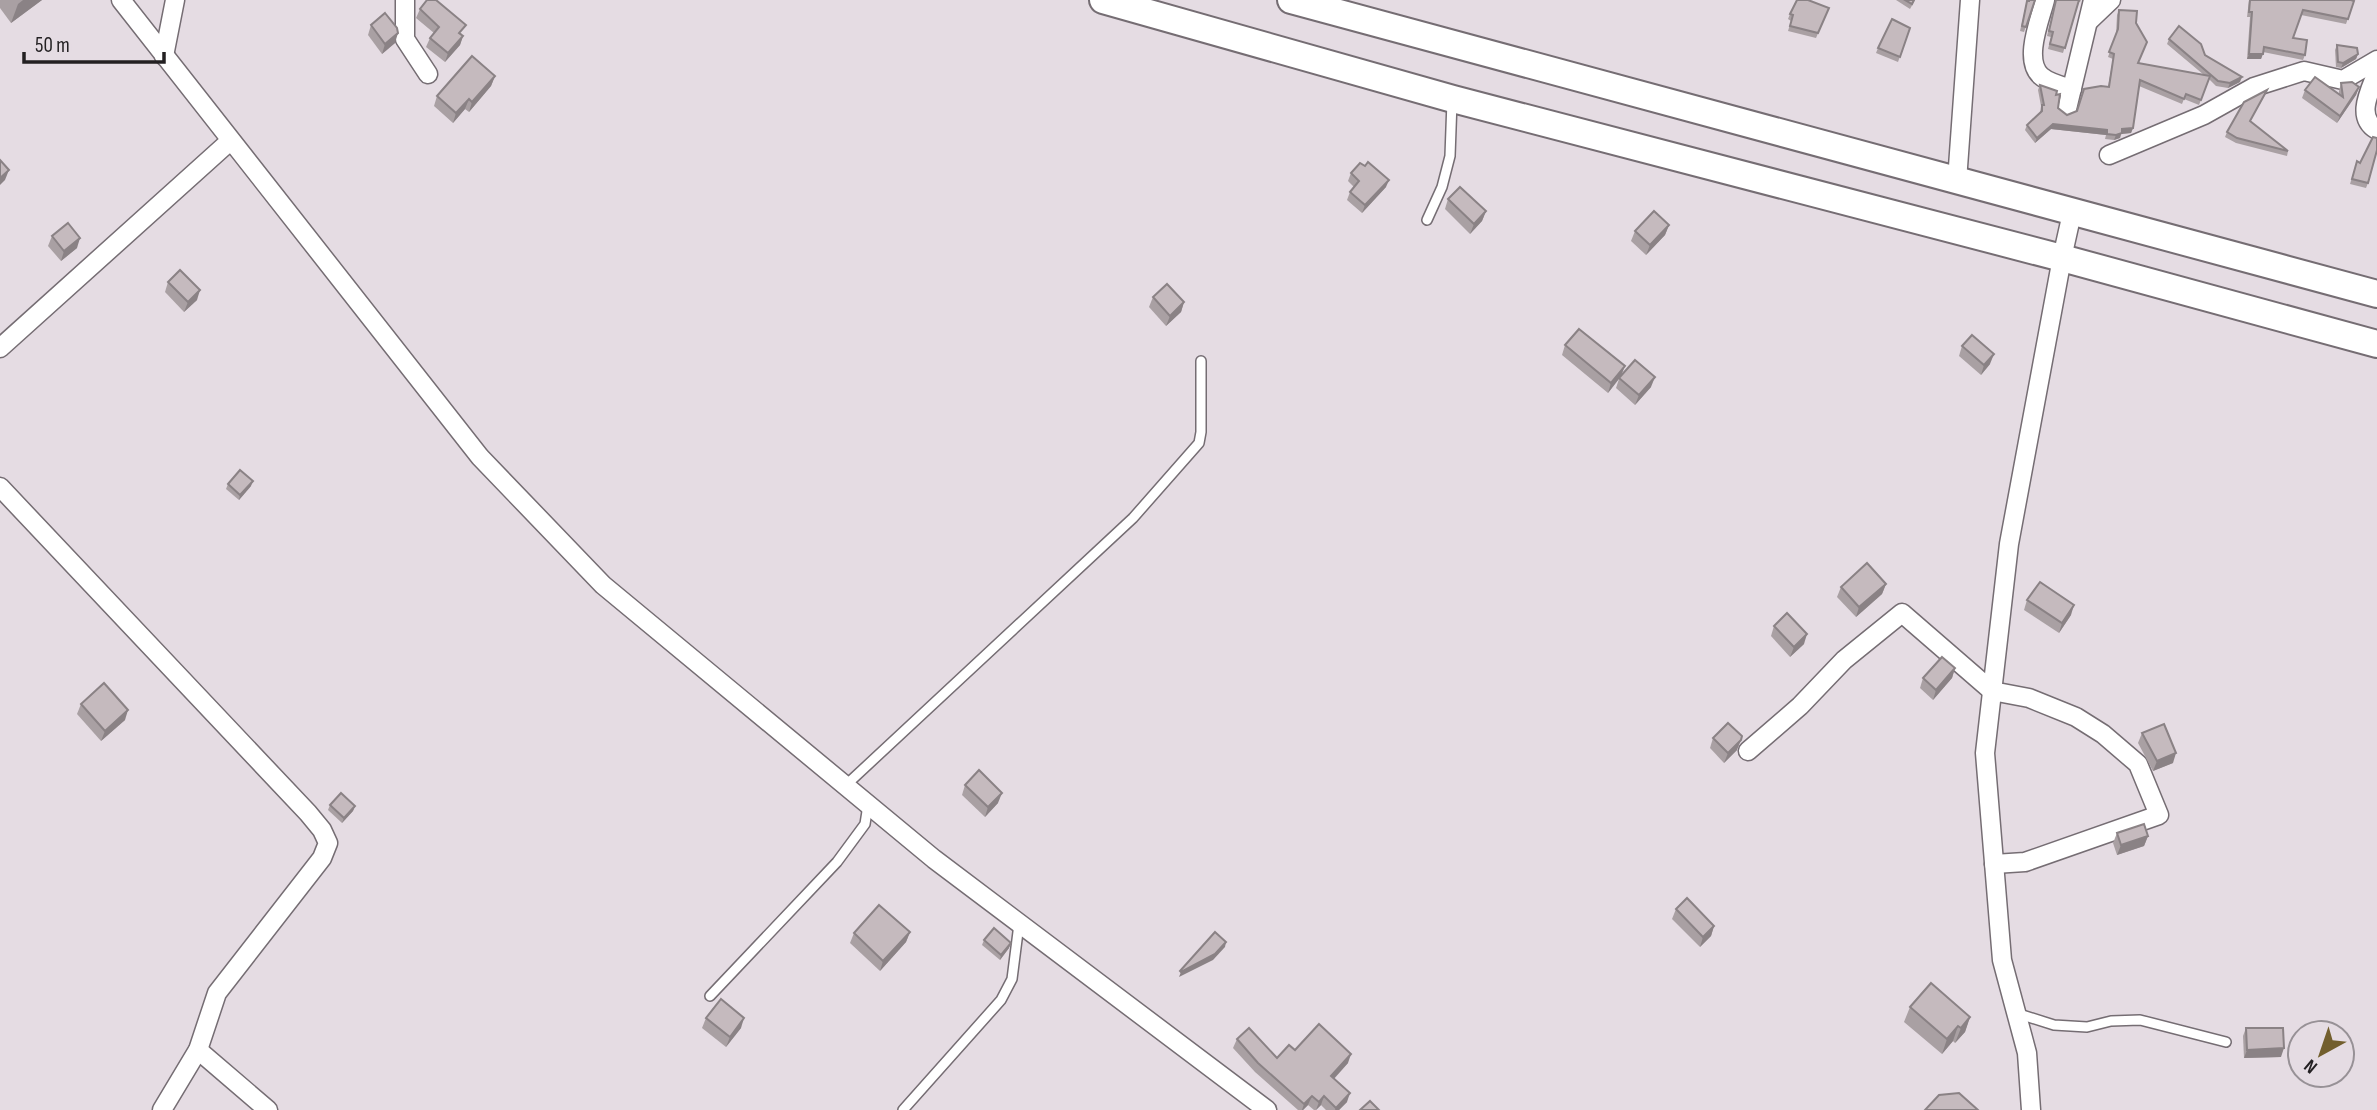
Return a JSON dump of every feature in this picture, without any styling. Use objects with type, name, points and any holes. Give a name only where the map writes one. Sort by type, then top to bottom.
[{"type":"main road","points":[[1103,0],[1452,99],[2062,258],[2377,344]]},
{"type":"main road","points":[[1291,0],[2377,294]]},
{"type":"street","points":[[121,0],[480,457],[603,585],[934,859],[1261,1108]]},
{"type":"street","points":[[164,56],[175,0]]},
{"type":"street","points":[[405,0],[405,39],[428,74]]},
{"type":"street","points":[[1957,181],[1970,0]]},
{"type":"street","points":[[2045,0],[2033,50],[2033,61],[2042,77],[2073,89]]},
{"type":"street","points":[[2067,110],[2093,0]]},
{"type":"street","points":[[2090,20],[2111,0]]},
{"type":"street","points":[[2109,155],[2204,115],[2254,87],[2304,71],[2343,80],[2377,60]]},
{"type":"street","points":[[2377,72],[2365,114],[2367,121],[2377,130]]},
{"type":"street","points":[[0,348],[230,141]]},
{"type":"street","points":[[2031,1110],[2027,1054],[2003,960],[1985,753],[2010,544],[2072,213]]},
{"type":"street","points":[[0,487],[308,813],[322,830],[328,843],[322,858],[217,993],[198,1050],[162,1110]]},
{"type":"street","points":[[1748,751],[1800,706],[1844,660],[1902,613],[1992,691],[2029,698],[2076,717],[2103,734],[2137,764],[2159,815],[2025,862],[1994,864]]},
{"type":"street","points":[[198,1050],[268,1110]]},
{"type":"lane","points":[[1427,219],[1441,187],[1450,156],[1452,99]]},
{"type":"lane","points":[[845,786],[1133,518],[1199,443],[1201,361]]},
{"type":"lane","points":[[710,996],[836,862],[864,824],[868,805]]},
{"type":"lane","points":[[902,1110],[1001,1000],[1012,979],[1019,922]]},
{"type":"lane","points":[[2016,1013],[2054,1025],[2087,1027],[2112,1021],[2140,1020],[2227,1042]]},
{"type":"building","points":[[427,0],[436,0],[466,25],[459,33],[463,36],[448,53],[430,38],[439,27],[420,9]]},
{"type":"building","points":[[1797,0],[1808,0],[1829,8],[1818,33],[1790,26],[1793,15],[1790,14]]},
{"type":"building","points":[[2029,0],[2035,0],[2026,27],[2022,26]]},
{"type":"building","points":[[2056,0],[2079,0],[2065,48],[2050,44],[2053,32],[2049,31]]},
{"type":"building","points":[[2250,0],[2354,1],[2348,19],[2303,10],[2293,38],[2307,40],[2305,55],[2264,47],[2263,54],[2249,54],[2252,12],[2249,12]]},
{"type":"building","points":[[2119,10],[2137,11],[2136,23],[2147,42],[2138,63],[2210,76],[2201,100],[2186,94],[2184,99],[2140,80],[2133,128],[2122,129],[2122,133],[2116,135],[2107,134],[2107,130],[2053,124],[2037,138],[2027,125],[2042,111],[2044,105],[2040,85],[2057,91],[2056,95],[2060,94],[2058,108],[2067,115],[2077,111],[2084,89],[2109,87],[2114,54],[2109,52],[2118,29]]},
{"type":"building","points":[[385,13],[398,33],[385,44],[371,25]]},
{"type":"building","points":[[1892,19],[1910,28],[1900,57],[1878,48]]},
{"type":"building","points":[[2179,26],[2201,44],[2205,55],[2242,77],[2230,83],[2218,81],[2169,39]]},
{"type":"building","points":[[2337,45],[2357,48],[2358,54],[2343,63],[2338,62]]},
{"type":"building","points":[[472,56],[495,76],[472,102],[469,99],[456,113],[437,96]]},
{"type":"building","points":[[2315,77],[2343,97],[2341,83],[2352,82],[2359,87],[2340,116],[2305,90]]},
{"type":"building","points":[[2267,90],[2250,121],[2288,151],[2237,138],[2227,132],[2244,102]]},
{"type":"building","points":[[2373,137],[2377,138],[2377,150],[2368,183],[2352,179],[2357,161],[2360,163]]},
{"type":"building","points":[[0,160],[9,170],[0,178]]},
{"type":"building","points":[[1368,162],[1389,180],[1365,205],[1350,192],[1359,181],[1351,173],[1360,163],[1365,166]]},
{"type":"building","points":[[1460,187],[1486,211],[1474,224],[1448,199]]},
{"type":"building","points":[[1654,211],[1669,225],[1650,245],[1635,231]]},
{"type":"building","points":[[68,223],[80,238],[64,251],[52,236]]},
{"type":"building","points":[[180,270],[200,290],[188,302],[168,282]]},
{"type":"building","points":[[1167,284],[1184,302],[1170,316],[1153,297]]},
{"type":"building","points":[[1579,329],[1625,366],[1611,383],[1565,345]]},
{"type":"building","points":[[1972,335],[1994,354],[1984,365],[1962,346]]},
{"type":"building","points":[[1635,360],[1655,377],[1639,395],[1619,378]]},
{"type":"building","points":[[240,470],[253,481],[240,495],[228,484]]},
{"type":"building","points":[[1867,563],[1886,584],[1859,607],[1841,587]]},
{"type":"building","points":[[2040,582],[2074,605],[2062,623],[2027,600]]},
{"type":"building","points":[[1787,613],[1807,634],[1794,647],[1774,626]]},
{"type":"building","points":[[1942,657],[1955,668],[1936,690],[1923,678]]},
{"type":"building","points":[[104,683],[128,710],[105,731],[81,704]]},
{"type":"building","points":[[1728,723],[1742,736],[1728,753],[1713,738]]},
{"type":"building","points":[[2164,724],[2176,753],[2157,761],[2142,733]]},
{"type":"building","points":[[979,770],[1002,793],[988,807],[965,785]]},
{"type":"building","points":[[341,793],[355,806],[344,818],[330,805]]},
{"type":"building","points":[[2144,824],[2148,836],[2121,845],[2117,833]]},
{"type":"building","points":[[1687,898],[1714,926],[1703,937],[1676,909]]},
{"type":"building","points":[[879,905],[910,932],[883,961],[854,933]]},
{"type":"building","points":[[994,928],[1011,943],[1001,955],[984,940]]},
{"type":"building","points":[[1215,932],[1226,942],[1215,954],[1181,972],[1180,971]]},
{"type":"building","points":[[1931,983],[1970,1017],[1947,1039],[1910,1007]]},
{"type":"building","points":[[721,999],[744,1018],[730,1037],[706,1018]]},
{"type":"building","points":[[1319,1024],[1351,1054],[1331,1076],[1350,1093],[1336,1108],[1324,1096],[1319,1102],[1312,1096],[1304,1104],[1258,1063],[1237,1039],[1249,1028],[1277,1058],[1289,1045],[1295,1050]]},
{"type":"building","points":[[2246,1028],[2283,1028],[2284,1048],[2247,1050]]},
{"type":"building","points":[[1959,1093],[1978,1110],[1925,1110],[1939,1095]]},
{"type":"building","points":[[1370,1101],[1379,1110],[1360,1110]]}]
